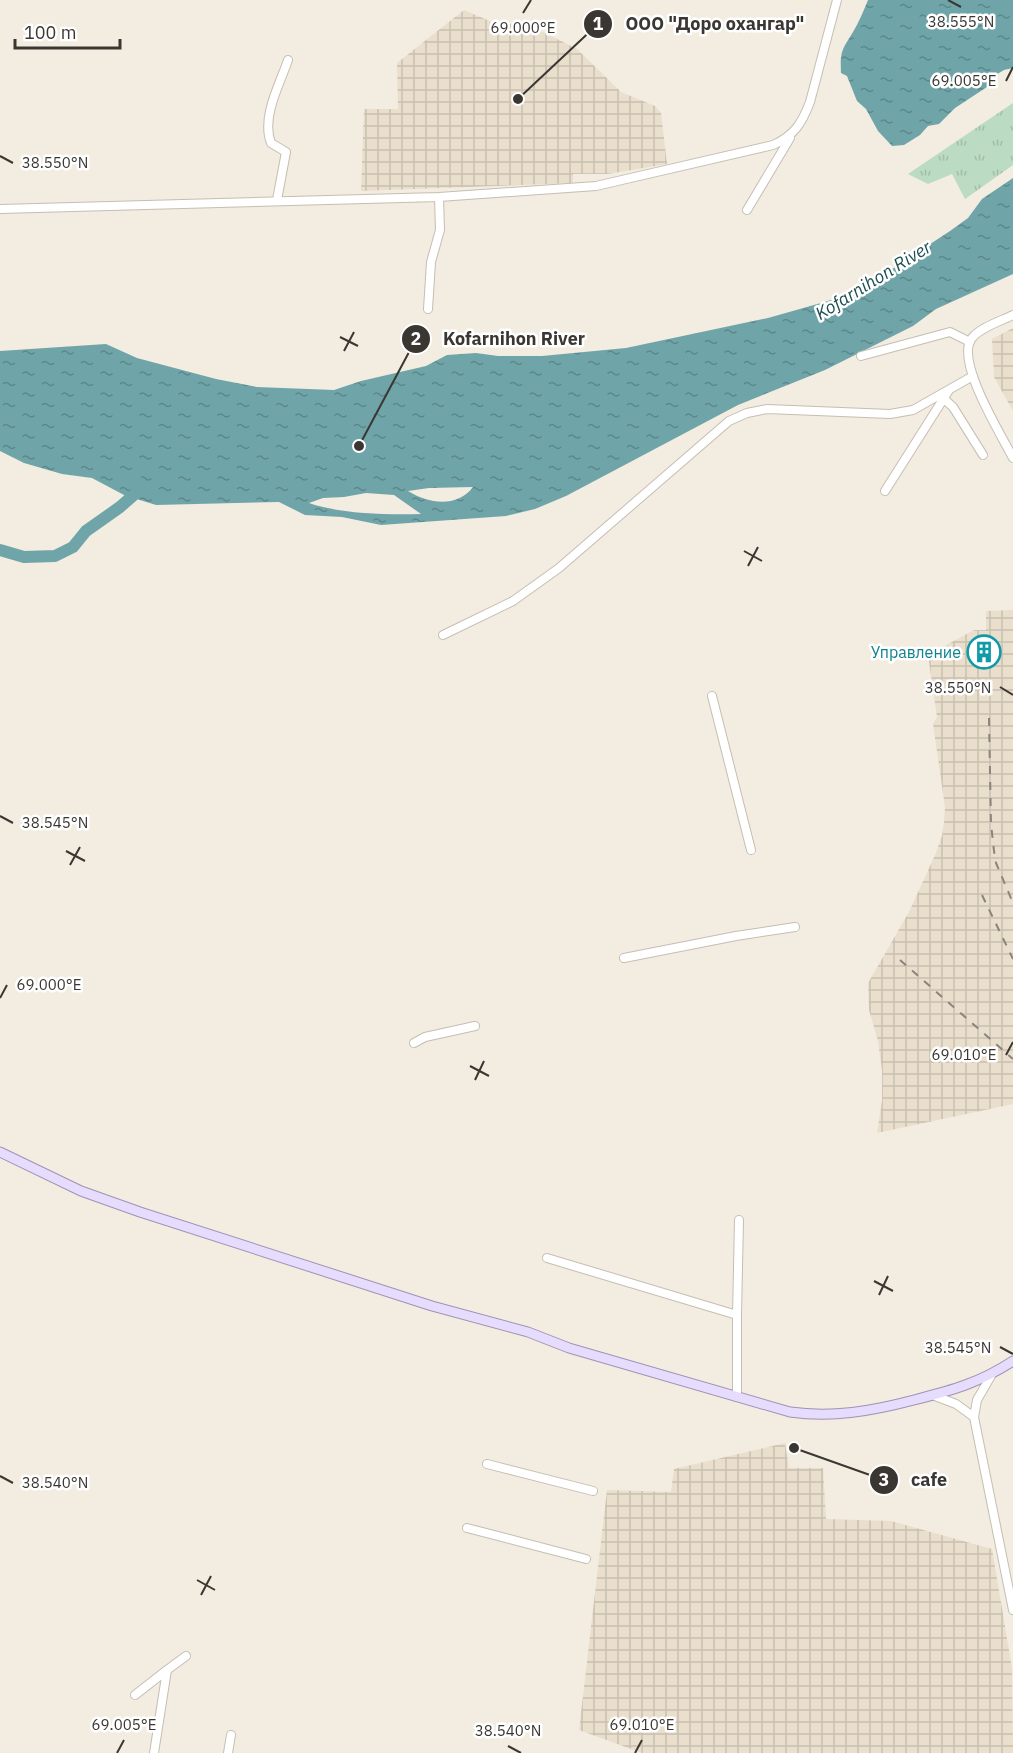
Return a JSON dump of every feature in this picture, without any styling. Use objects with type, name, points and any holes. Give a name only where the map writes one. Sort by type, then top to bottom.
[{"type":"main road","points":[[0,1152],[81,1191],[152,1216],[432,1306],[528,1332],[569,1348],[790,1412],[824,1415],[873,1411],[979,1381],[1013,1361]]},
{"type":"street","points":[[747,210],[804,116],[810,102],[837,0]]},
{"type":"street","points":[[277,200],[286,152],[271,143],[268,129],[274,99],[288,60]]},
{"type":"street","points":[[0,209],[439,196],[597,186],[773,146],[792,135]]},
{"type":"street","points":[[428,309],[430,262],[440,230],[439,196]]},
{"type":"street","points":[[1013,315],[976,335],[970,342],[968,350],[973,376],[981,396],[1013,458]]},
{"type":"street","points":[[861,356],[950,332],[970,342]]},
{"type":"street","points":[[443,635],[513,600],[559,567],[729,421],[747,413],[767,409],[890,414],[913,410],[973,376]]},
{"type":"street","points":[[885,491],[950,388]]},
{"type":"street","points":[[944,399],[953,407],[983,455]]},
{"type":"street","points":[[712,696],[751,850]]},
{"type":"street","points":[[624,958],[795,927]]},
{"type":"street","points":[[414,1043],[424,1037],[475,1026]]},
{"type":"street","points":[[737,1397],[739,1220]]},
{"type":"street","points":[[547,1258],[737,1315]]},
{"type":"street","points":[[992,1374],[980,1393],[974,1417],[1013,1610]]},
{"type":"street","points":[[935,1395],[956,1404],[974,1417]]},
{"type":"street","points":[[487,1464],[593,1491]]},
{"type":"street","points":[[467,1528],[586,1559]]},
{"type":"street","points":[[135,1695],[186,1656]]},
{"type":"street","points":[[154,1753],[166,1670]]},
{"type":"street","points":[[228,1753],[231,1735]]},
{"type":"shaded area","points":[[464,10],[492,22],[531,26],[577,49],[621,92],[655,106],[661,113],[667,164],[608,174],[573,174],[573,183],[361,191],[364,109],[398,109],[397,63]]},
{"type":"shaded area","points":[[1013,328],[1013,411],[994,377],[992,339]]},
{"type":"shaded area","points":[[1013,610],[1013,1104],[877,1133],[882,1101],[882,1070],[878,1041],[869,1010],[868,983],[909,912],[935,855],[944,822],[945,807],[933,724],[937,717],[928,655],[974,630],[986,630],[986,611]]},
{"type":"shaded area","points":[[785,1443],[789,1468],[823,1468],[826,1519],[891,1521],[992,1549],[1012,1668],[1013,1753],[642,1753],[579,1730],[607,1490],[671,1492],[674,1469]]},
{"type":"green space","points":[[1013,103],[1013,165],[965,199],[952,174],[928,184],[908,174]]},
{"type":"water","points":[[868,0],[1013,0],[1013,68],[994,76],[990,85],[955,108],[939,124],[928,126],[920,135],[904,145],[892,146],[878,131],[866,109],[857,101],[847,76],[841,73],[842,51]]},
{"type":"water","points":[[1013,178],[1013,274],[936,309],[913,326],[825,370],[738,405],[566,496],[535,509],[506,516],[381,525],[342,517],[305,515],[279,502],[156,505],[124,495],[92,478],[62,474],[24,463],[0,451],[0,351],[106,344],[137,358],[216,379],[257,387],[334,390],[361,381],[426,366],[447,355],[476,353],[498,356],[542,356],[626,348],[768,318],[835,299],[871,283],[950,231],[968,218],[982,199]],"holes":[[[473,487],[459,498],[442,502],[425,499],[408,491]],[[366,493],[394,495],[421,514],[350,512],[309,503],[323,498]]]},
{"type":"waterway","points":[[0,550],[24,557],[55,556],[73,547],[86,531],[120,507],[136,493],[139,483]]},
{"type":"railway","points":[[989,718],[991,824],[994,851],[996,863],[1013,903]]},
{"type":"railway","points":[[982,895],[1013,959]]},
{"type":"railway","points":[[900,960],[1013,1059]]},
{"type":"place","name":"ООО \"Доро охангар\"","points":[[518,99]]},
{"type":"place","name":"Kofarnihon River","points":[[359,446]]},
{"type":"place","name":"Управление","points":[[984,652]]},
{"type":"place","name":"cafe","points":[[794,1448]]}]
